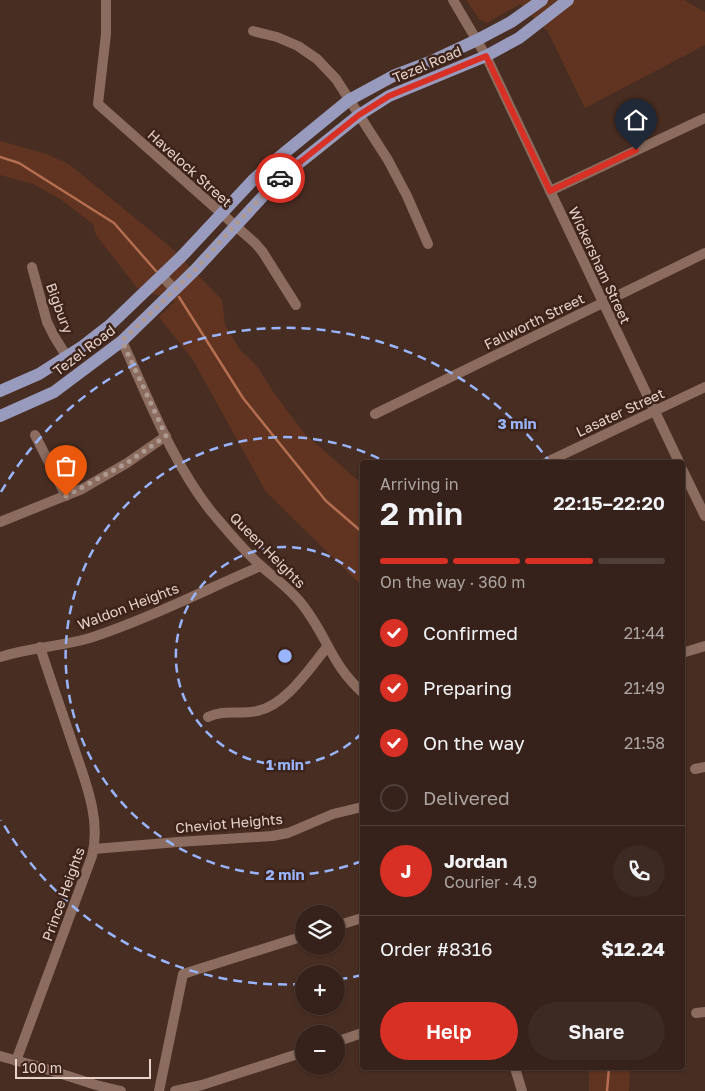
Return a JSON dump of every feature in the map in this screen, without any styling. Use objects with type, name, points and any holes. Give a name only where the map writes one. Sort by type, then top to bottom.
[{"type":"main road","name":"Tezel Road","points":[[0,391],[39,374],[67,357],[110,325],[162,276],[272,163],[349,100],[395,75],[432,61],[477,40],[510,22],[542,0]]},
{"type":"main road","name":"Tezel Road","points":[[0,416],[54,392],[122,341],[175,290],[278,180],[359,115],[389,96],[486,56],[519,38],[568,0]]},
{"type":"street","name":"Havelock Street","points":[[106,0],[106,34],[98,104],[255,243],[296,305]]},
{"type":"street","name":"Wickersham Street","points":[[453,0],[486,56],[678,460]]},
{"type":"street","points":[[253,31],[288,41],[317,59],[336,79],[392,167],[428,244]]},
{"type":"street","points":[[550,191],[705,118]]},
{"type":"street","name":"Fallworth Street","points":[[375,414],[705,253]]},
{"type":"street","name":"Bigbury","points":[[32,267],[48,322],[67,357]]},
{"type":"street","points":[[162,276],[175,290]]},
{"type":"street","name":"Queen Heights","points":[[122,341],[185,473],[208,508],[235,540],[307,610],[345,674],[360,690]]},
{"type":"street","name":"Lasater Street","points":[[550,460],[705,388]]},
{"type":"street","points":[[34,435],[66,496]]},
{"type":"street","points":[[0,522],[66,496],[127,463],[166,436]]},
{"type":"street","points":[[685,476],[705,516]]},
{"type":"street","name":"Waldon Heights","points":[[0,657],[18,651],[83,639],[112,630],[261,566]]},
{"type":"street","points":[[685,652],[705,646]]},
{"type":"street","name":"Prince Heights","points":[[16,1061],[94,850],[95,828],[87,788],[40,647]]},
{"type":"street","points":[[208,717],[224,712],[257,712],[273,705],[283,698],[328,647]]},
{"type":"street","name":"Cheviot Heights","points":[[94,850],[272,836],[288,833],[333,814],[360,807]]},
{"type":"street","points":[[345,923],[360,919]]},
{"type":"street","points":[[159,1091],[183,974],[295,939]]},
{"type":"street","points":[[345,1039],[360,1034]]},
{"type":"street","points":[[175,1091],[202,1086],[295,1055]]},
{"type":"street","points":[[0,1056],[122,1091]]},
{"type":"street","points":[[516,1070],[522,1091]]},
{"type":"shaded area","points":[[466,0],[684,0],[705,12],[705,45],[585,108],[548,32],[520,4],[487,23],[479,19]]},
{"type":"shaded area","points":[[0,141],[47,154],[70,165],[173,249],[222,300],[225,325],[240,350],[257,366],[274,393],[304,433],[360,482],[360,584],[266,492],[193,360],[159,317],[175,301],[137,288],[96,235],[93,224],[60,199],[33,184],[0,175]]},
{"type":"shaded area","points":[[589,1070],[630,1070],[629,1091],[589,1091]]},
{"type":"waterway","points":[[0,157],[19,163],[114,223],[156,271]]},
{"type":"waterway","points":[[179,297],[243,398],[326,501],[360,530]]},
{"type":"waterway","points":[[607,1091],[609,1070]]},
{"type":"way so far","points":[[66,496],[127,463],[166,436],[122,341],[195,270],[280,178]]},
{"type":"route","points":[[280,178],[359,115],[389,96],[486,56],[550,191],[636,150]]}]
